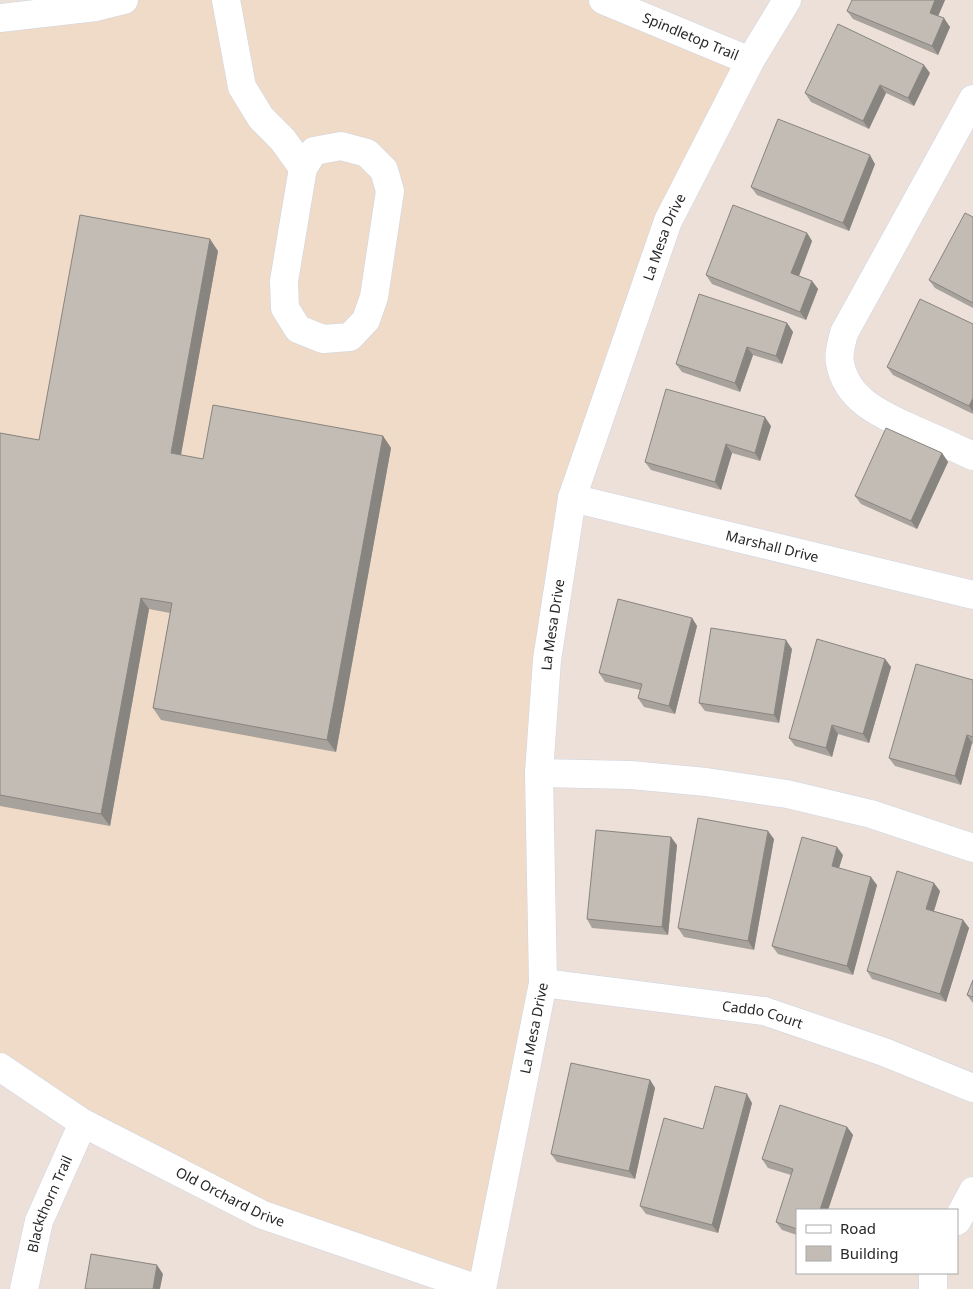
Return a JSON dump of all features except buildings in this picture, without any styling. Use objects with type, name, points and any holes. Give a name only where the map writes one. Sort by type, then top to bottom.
[{"type":"street","points":[[0,18],[96,8],[124,0]]},
{"type":"street","points":[[226,0],[242,87],[261,118],[283,140],[303,168],[284,281],[285,308],[298,329],[323,339],[350,337],[366,320],[374,298],[390,191],[384,170],[367,153],[341,146],[314,151],[303,168]]},
{"type":"street","name":"Spindletop Trail","points":[[604,0],[750,62]]},
{"type":"street","name":"La Mesa Drive","points":[[482,1289],[543,983],[539,773],[547,660],[572,498],[668,221],[750,62],[787,0]]},
{"type":"street","points":[[973,99],[844,333],[839,362],[846,383],[858,397],[879,413],[973,456]]},
{"type":"street","name":"Marshall Drive","points":[[572,498],[973,595]]},
{"type":"street","points":[[539,773],[631,775],[706,782],[788,794],[871,814],[973,848]]},
{"type":"street","name":"Caddo Court","points":[[543,983],[764,1011],[884,1052],[973,1088]]},
{"type":"street","name":"Old Orchard Drive","points":[[0,1067],[83,1123],[263,1216],[478,1289]]},
{"type":"street","name":"Blackthorn Trail","points":[[24,1289],[39,1221],[83,1123]]},
{"type":"street","points":[[958,1220],[973,1191]]},
{"type":"street","points":[[933,1274],[933,1289]]},
{"type":"shaded area","points":[[124,0],[603,0],[750,61],[668,221],[572,498],[547,660],[543,983],[482,1289],[263,1215],[0,1067],[0,18]]}]
